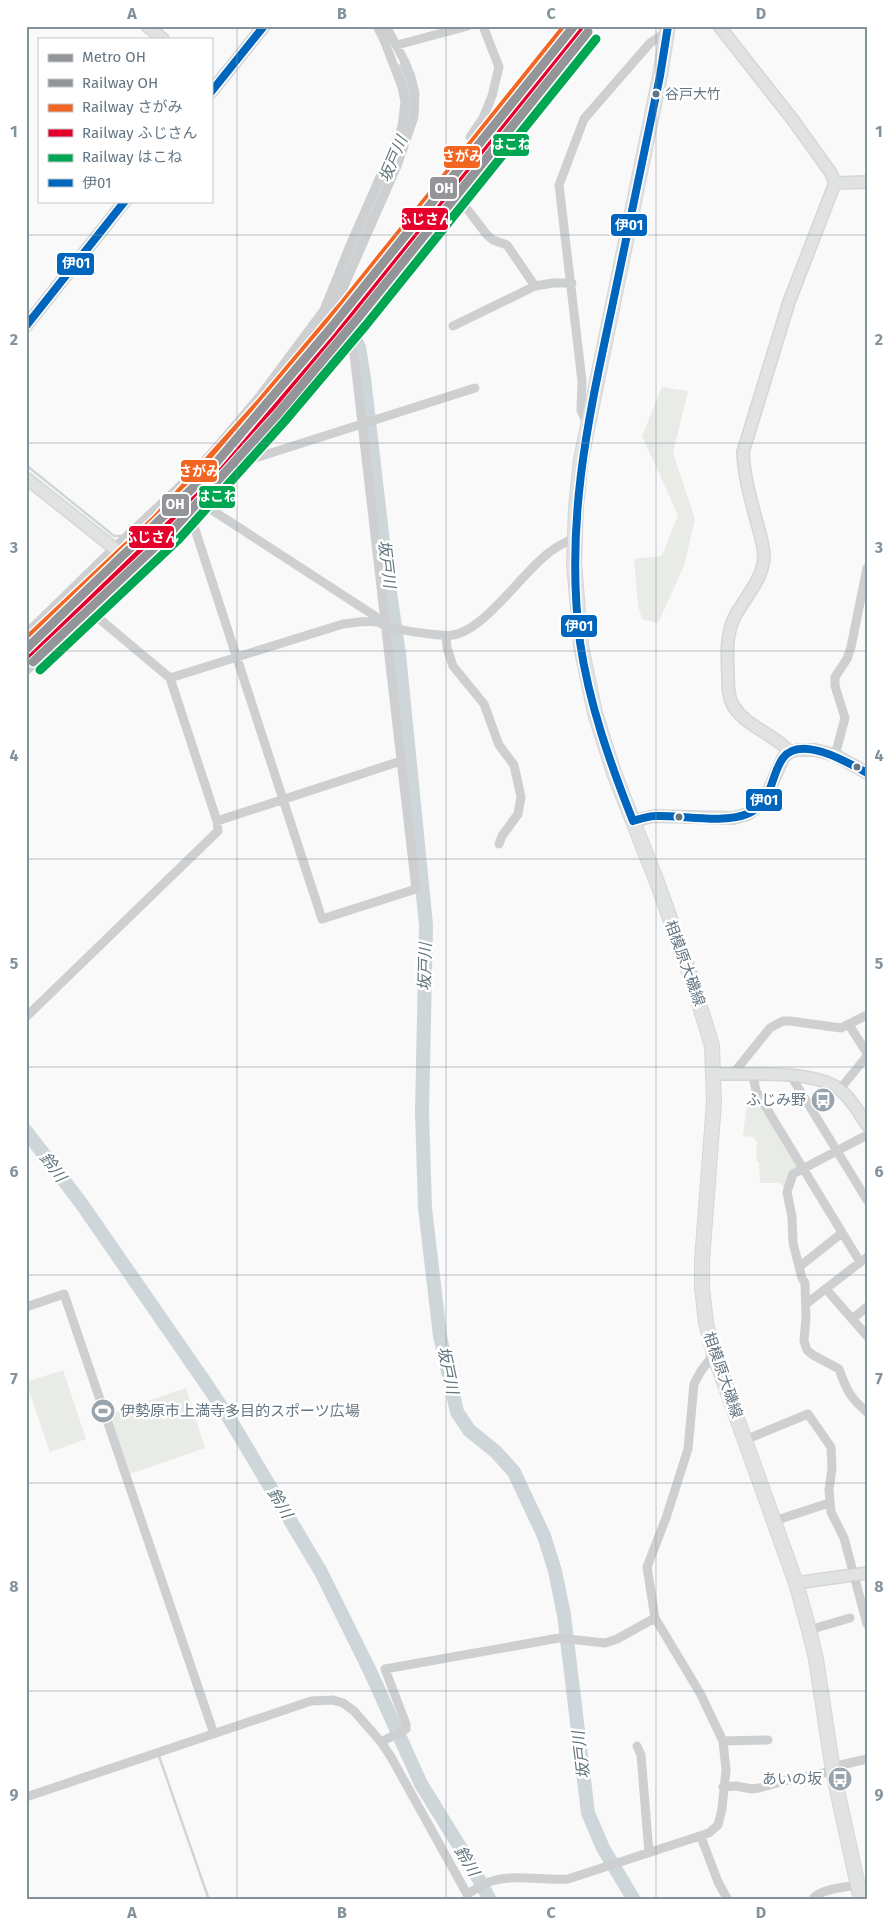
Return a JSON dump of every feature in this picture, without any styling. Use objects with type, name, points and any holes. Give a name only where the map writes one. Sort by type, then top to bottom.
[{"type":"main road","name":"相模原大磯線","points":[[668,29],[660,76],[587,426],[578,483],[574,538],[577,617],[585,669],[600,733],[657,882],[706,1023],[712,1046],[714,1074],[713,1130],[702,1261],[702,1288],[706,1323],[714,1354],[796,1583],[809,1630],[832,1770],[861,1900]]},
{"type":"street","points":[[147,26],[162,38]]},
{"type":"street","points":[[214,84],[264,26]]},
{"type":"street","points":[[338,308],[336,306],[355,245],[402,127],[405,102],[399,79],[377,26]]},
{"type":"street","points":[[26,634],[211,454],[260,396],[324,310],[396,166],[414,117],[415,93],[411,77],[386,26]]},
{"type":"street","points":[[396,45],[468,26]]},
{"type":"street","points":[[470,138],[483,118],[492,96],[499,66],[483,26]]},
{"type":"street","points":[[719,26],[792,120],[831,173],[835,183],[784,318],[743,452],[744,469],[764,557],[757,581],[734,619],[726,651],[728,691],[732,705],[739,714],[784,745],[790,752]]},
{"type":"street","points":[[587,426],[581,410],[582,381],[559,185],[584,119],[650,43],[668,29]]},
{"type":"street","points":[[835,183],[867,182]]},
{"type":"street","points":[[26,326],[124,202]]},
{"type":"street","points":[[468,210],[487,235],[493,240],[507,245],[535,286]]},
{"type":"street","points":[[453,326],[535,286],[553,283],[572,283]]},
{"type":"street","points":[[347,339],[354,354],[363,425],[383,624],[402,761],[416,889],[322,919],[190,511],[230,466],[363,425],[475,388]]},
{"type":"street","points":[[26,478],[114,548]]},
{"type":"street","points":[[178,488],[375,616],[383,624]]},
{"type":"street","points":[[170,678],[343,624],[366,621],[446,636],[455,635],[473,626],[491,611],[545,555],[574,538]]},
{"type":"street","points":[[835,755],[845,718],[835,686],[835,677],[847,659],[851,647],[867,568]]},
{"type":"street","points":[[26,671],[90,611],[170,678],[217,821],[218,831],[26,1017]]},
{"type":"street","points":[[446,636],[453,666],[484,704],[499,745],[514,765],[521,797],[518,814],[502,836],[499,844]]},
{"type":"street","points":[[633,821],[654,816],[733,818],[748,814],[764,802],[783,758],[790,752],[798,750],[816,750],[835,755],[867,773]]},
{"type":"street","points":[[217,821],[402,761]]},
{"type":"street","points":[[732,1075],[776,1023],[790,1021],[841,1028],[867,1015]]},
{"type":"street","points":[[840,1089],[867,1054],[849,1025]]},
{"type":"street","points":[[714,1074],[812,1077],[830,1083],[840,1089],[853,1104],[867,1126]]},
{"type":"street","points":[[753,1075],[756,1091],[842,1233],[863,1260],[806,1304]]},
{"type":"street","points":[[790,1076],[867,1200]]},
{"type":"street","points":[[867,1135],[793,1174],[787,1192],[792,1218],[793,1243],[805,1283],[804,1342],[807,1350],[813,1355],[839,1369],[853,1401],[867,1412]]},
{"type":"street","points":[[799,1266],[842,1233]]},
{"type":"street","points":[[826,1289],[867,1336]]},
{"type":"street","points":[[26,1306],[64,1294],[214,1734]]},
{"type":"street","points":[[852,1319],[867,1307]]},
{"type":"street","points":[[26,1797],[311,1701],[333,1700],[343,1703],[354,1711],[384,1740],[468,1894],[491,1881],[511,1878],[550,1881],[568,1879],[709,1833],[718,1824],[722,1809],[726,1770],[723,1741],[700,1692],[655,1618],[647,1567],[666,1518],[688,1449],[694,1384],[700,1371],[714,1354]]},
{"type":"street","points":[[745,1440],[808,1414],[812,1423],[826,1439],[830,1447],[832,1468],[829,1490],[831,1512],[844,1538],[852,1575],[867,1624]]},
{"type":"street","points":[[774,1521],[830,1503]]},
{"type":"street","points":[[796,1583],[867,1573]]},
{"type":"street","points":[[384,1740],[406,1729],[406,1724],[385,1669],[559,1638],[605,1643],[617,1640],[655,1618]]},
{"type":"street","points":[[809,1630],[850,1618]]},
{"type":"street","points":[[723,1741],[768,1740]]},
{"type":"street","points":[[638,1746],[641,1755],[649,1853]]},
{"type":"street","points":[[723,1787],[759,1788],[832,1770],[867,1759]]},
{"type":"street","points":[[701,1837],[718,1882],[728,1900]]},
{"type":"street","points":[[812,1900],[814,1895],[820,1892],[858,1886]]},
{"type":"shaded area","points":[[662,387],[688,391],[673,453],[695,519],[684,566],[658,623],[642,619],[638,605],[634,559],[662,556],[678,515],[642,436]]},
{"type":"shaded area","points":[[750,1097],[755,1097],[799,1168],[784,1187],[779,1183],[760,1183],[759,1162],[756,1161],[757,1142],[753,1137],[743,1136],[746,1110]]},
{"type":"shaded area","points":[[63,1370],[86,1439],[50,1452],[26,1382]]},
{"type":"shaded area","points":[[186,1388],[205,1448],[127,1475],[107,1415]]},
{"type":"waterway","name":"坂戸川","points":[[404,69],[410,93],[409,123],[327,313],[347,325],[359,347],[384,551],[399,654],[426,925],[422,1112],[425,1208],[440,1336],[457,1412],[469,1430],[496,1452],[514,1472],[544,1536],[555,1571],[564,1615],[588,1813],[603,1848],[634,1900]]},
{"type":"waterway","points":[[276,382],[323,318]]},
{"type":"waterway","points":[[216,455],[234,436],[260,402]]},
{"type":"waterway","points":[[26,465],[114,536],[123,536]]},
{"type":"waterway","points":[[26,644],[171,500]]},
{"type":"waterway","name":"鈴川","points":[[26,1131],[81,1203],[232,1423],[321,1572],[371,1673],[421,1784],[471,1865],[490,1900]]},
{"type":"waterway","points":[[159,1756],[209,1900]]},
{"type":"tunnel","points":[[338,308],[353,320]]},
{"type":"metro line","name":"OH","points":[[26,649],[204,477],[330,329],[574,26]]},
{"type":"rail line","name":"さがみ","points":[[26,641],[157,518],[261,402],[342,306],[567,26]]},
{"type":"rail line","name":"ふじさん","points":[[26,655],[164,525],[269,409],[350,312],[580,26]]},
{"type":"rail line","name":"OH","points":[[33,662],[171,532],[276,416],[358,318],[588,32]]},
{"type":"rail line","name":"はこね","points":[[40,670],[179,539],[284,422],[366,325],[596,39]]},
{"type":"transit line","name":"伊01","points":[[212,91],[264,26]]},
{"type":"transit line","name":"伊01","points":[[633,821],[601,733],[589,688],[580,642],[575,557],[581,476],[594,394],[660,76],[668,26]]},
{"type":"transit line","name":"伊01","points":[[26,326],[124,202]]},
{"type":"transit line","name":"伊01","points":[[633,821],[652,816],[714,819],[747,814],[756,809],[765,799],[777,768],[783,758],[791,751],[801,749],[825,753],[867,773]]},
{"type":"place","name":"谷戸大竹","points":[[656,94]]},
{"type":"place","name":"ふじみ野","points":[[823,1100]]},
{"type":"place","name":"伊勢原市上満寺多目的スポーツ広場","points":[[103,1411]]},
{"type":"place","name":"あいの坂","points":[[840,1779]]}]
